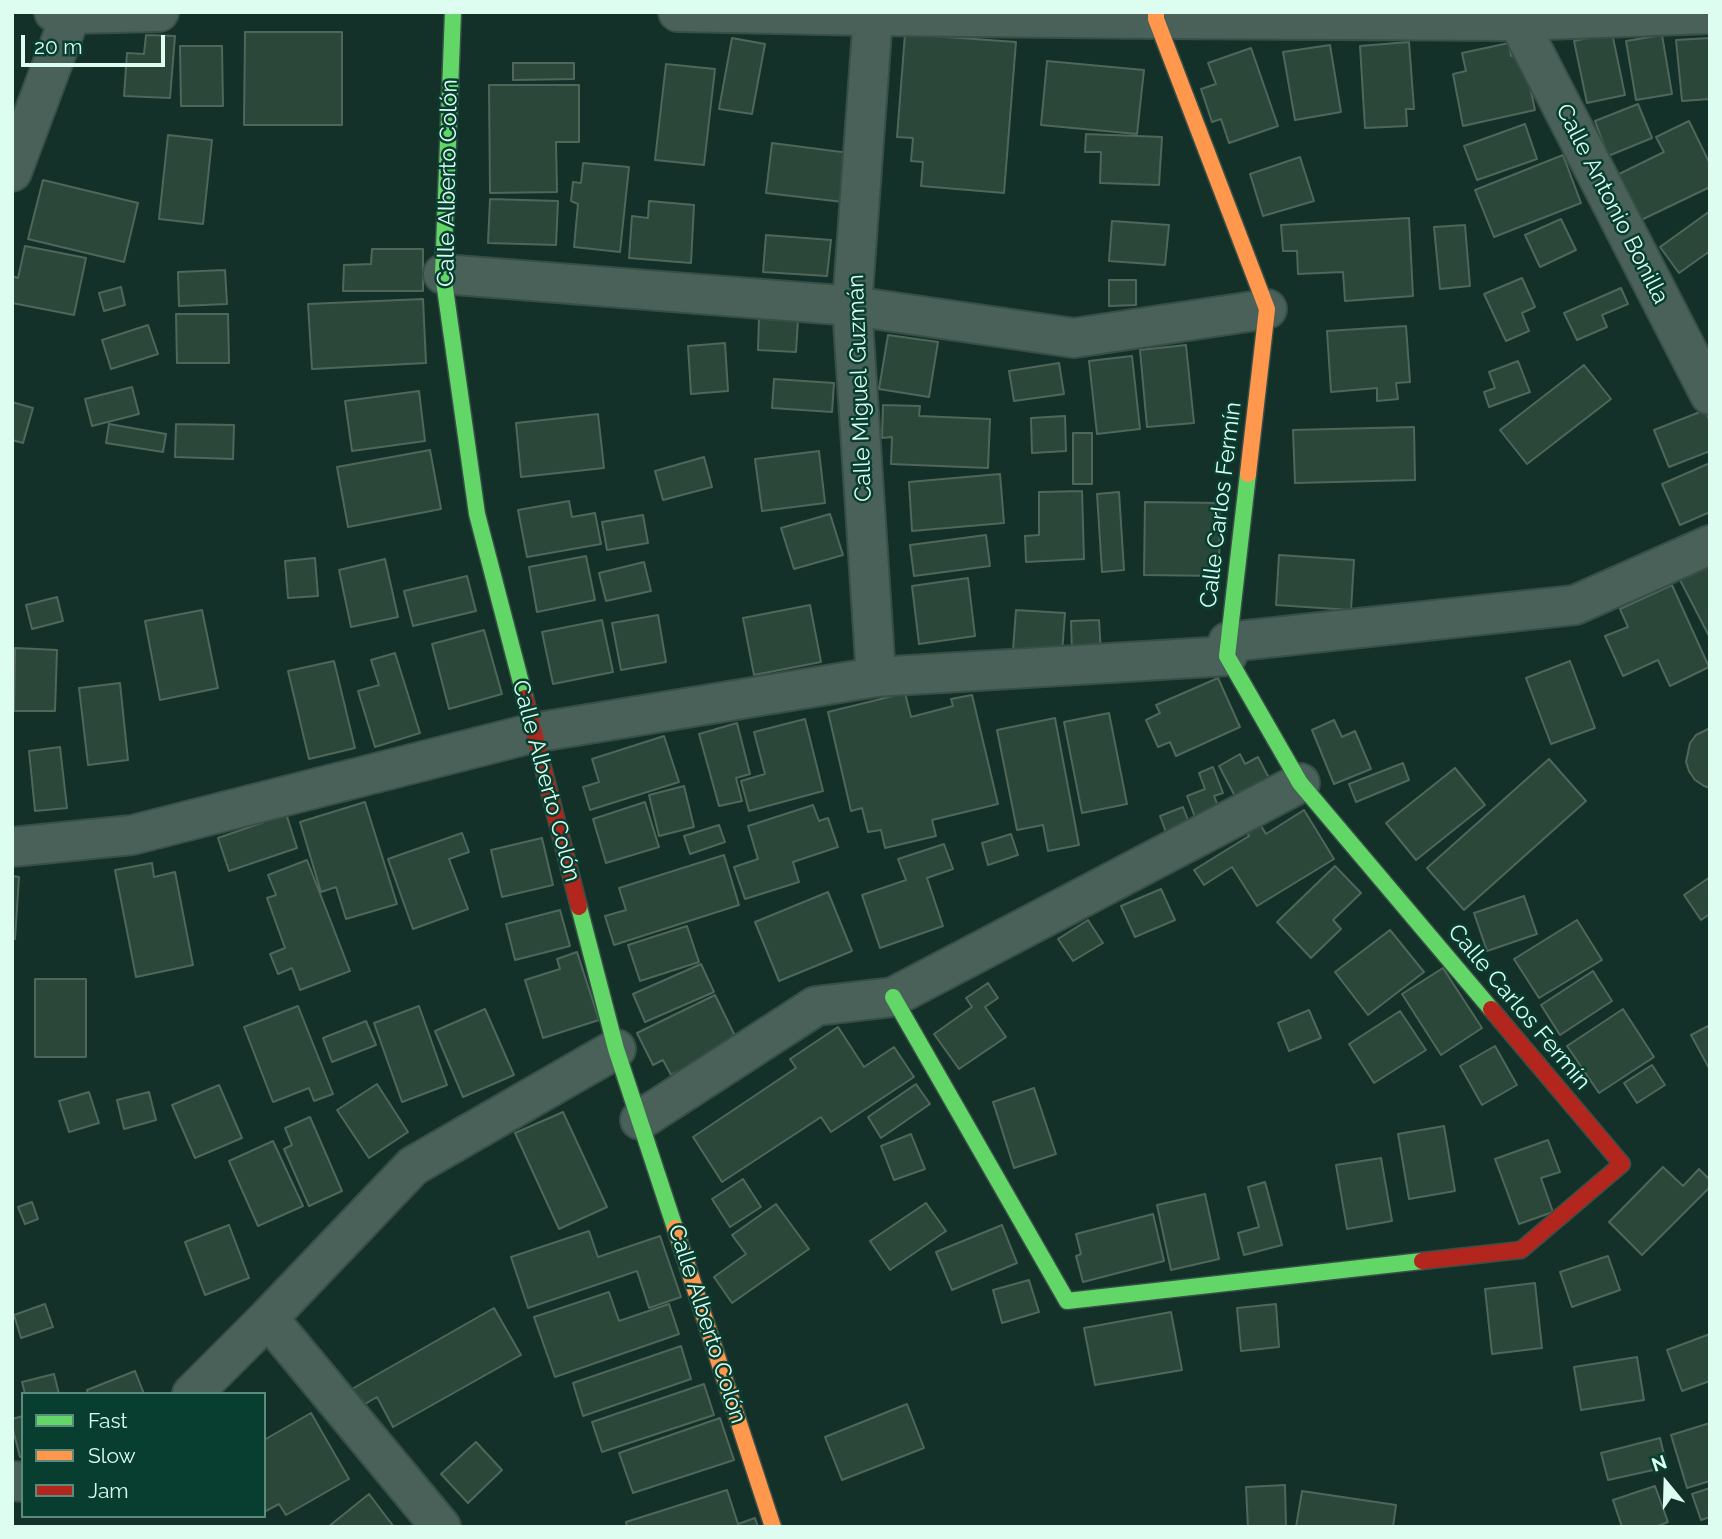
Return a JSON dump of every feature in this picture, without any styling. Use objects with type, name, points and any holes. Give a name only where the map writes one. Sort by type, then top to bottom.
[{"type":"street","points":[[12,172],[63,13],[159,12]]},
{"type":"street","name":"Calle Alberto Colón","points":[[453,12],[443,274],[477,514],[616,1049],[773,1527]]},
{"type":"street","points":[[678,12],[873,16],[1519,16],[1710,13]]},
{"type":"street","name":"Calle Miguel Guzmán","points":[[873,16],[852,306],[876,677]]},
{"type":"street","name":"Calle Carlos Fermín","points":[[893,998],[1067,1301],[1521,1250],[1622,1164],[1300,783],[1227,649],[1267,309],[1156,16]]},
{"type":"street","name":"Calle Antonio Bonilla","points":[[1519,16],[1710,395]]},
{"type":"street","points":[[443,274],[852,306],[1074,338],[1267,309]]},
{"type":"street","points":[[12,847],[132,835],[533,733],[876,677],[1227,649],[1575,605],[1710,545]]},
{"type":"street","points":[[640,1121],[816,1006],[893,998],[1300,783]]},
{"type":"street","points":[[194,1392],[413,1166],[616,1049]]},
{"type":"street","points":[[268,1318],[441,1527]]},
{"type":"building","points":[[245,32],[342,32],[342,125],[244,125]]},
{"type":"building","points":[[1612,33],[1625,95],[1587,103],[1574,41]]},
{"type":"building","points":[[905,34],[1016,42],[1004,193],[921,186],[923,162],[911,161],[913,138],[897,137]]},
{"type":"building","points":[[146,35],[175,36],[170,98],[124,96],[127,53],[144,54]]},
{"type":"building","points":[[1662,35],[1672,94],[1636,100],[1626,41]]},
{"type":"building","points":[[732,38],[765,44],[752,114],[719,109]]},
{"type":"building","points":[[1710,38],[1710,99],[1682,101],[1676,40]]},
{"type":"building","points":[[1409,42],[1414,109],[1406,109],[1407,126],[1365,128],[1360,46]]},
{"type":"building","points":[[1509,43],[1511,56],[1523,53],[1535,110],[1463,126],[1453,74],[1466,71],[1462,53]]},
{"type":"building","points":[[1330,45],[1341,112],[1295,120],[1283,52]]},
{"type":"building","points":[[180,46],[222,46],[223,106],[181,106]]},
{"type":"building","points":[[1251,48],[1278,126],[1229,143],[1221,119],[1212,122],[1201,89],[1216,84],[1208,63]]},
{"type":"building","points":[[1047,61],[1144,70],[1137,134],[1041,125]]},
{"type":"building","points":[[513,63],[574,63],[574,79],[513,80]]},
{"type":"building","points":[[666,64],[715,69],[704,165],[655,160]]},
{"type":"building","points":[[489,85],[579,85],[579,142],[556,142],[557,192],[490,193]]},
{"type":"building","points":[[1638,104],[1652,138],[1608,156],[1595,121]]},
{"type":"building","points":[[1689,121],[1710,164],[1710,187],[1639,221],[1617,175],[1664,152],[1656,137]]},
{"type":"building","points":[[1525,124],[1537,159],[1477,180],[1464,146]]},
{"type":"building","points":[[1086,134],[1162,137],[1159,185],[1100,183],[1101,152],[1085,152]]},
{"type":"building","points":[[168,135],[212,140],[203,224],[159,219]]},
{"type":"building","points":[[772,143],[849,153],[843,202],[766,193]]},
{"type":"building","points":[[1563,155],[1581,203],[1494,237],[1475,190]]},
{"type":"building","points":[[1300,157],[1314,201],[1263,216],[1250,174]]},
{"type":"building","points":[[583,163],[629,167],[620,252],[574,247],[578,204],[571,201],[573,182],[581,183]]},
{"type":"building","points":[[43,180],[138,203],[124,262],[28,239]]},
{"type":"building","points":[[490,199],[558,201],[556,245],[488,243]]},
{"type":"building","points":[[649,201],[694,205],[691,263],[629,258],[632,216],[648,218]]},
{"type":"building","points":[[1710,211],[1710,251],[1679,273],[1660,247]]},
{"type":"building","points":[[1409,218],[1413,296],[1345,301],[1343,272],[1298,274],[1297,251],[1283,251],[1281,225]]},
{"type":"building","points":[[1561,219],[1576,250],[1540,267],[1525,235]]},
{"type":"building","points":[[1112,221],[1169,225],[1165,265],[1109,261]]},
{"type":"building","points":[[1465,225],[1470,286],[1440,289],[1434,227]]},
{"type":"building","points":[[766,235],[831,240],[827,276],[763,272]]},
{"type":"building","points":[[25,246],[86,258],[74,315],[12,303],[12,276],[18,278]]},
{"type":"building","points":[[372,249],[423,249],[423,291],[343,291],[344,265],[371,264]]},
{"type":"building","points":[[225,270],[227,304],[179,306],[178,272]]},
{"type":"building","points":[[1522,278],[1535,307],[1522,313],[1529,331],[1506,341],[1484,294]]},
{"type":"building","points":[[1109,280],[1136,280],[1136,305],[1109,306]]},
{"type":"building","points":[[121,287],[125,305],[104,311],[99,293]]},
{"type":"building","points":[[1621,288],[1628,304],[1602,315],[1607,327],[1577,340],[1564,313]]},
{"type":"building","points":[[423,299],[426,363],[312,369],[308,304]]},
{"type":"building","points":[[176,314],[228,314],[229,363],[177,363]]},
{"type":"building","points":[[759,318],[798,320],[796,352],[758,350]]},
{"type":"building","points":[[148,325],[158,354],[111,369],[102,340]]},
{"type":"building","points":[[1406,326],[1410,382],[1396,383],[1398,399],[1377,401],[1377,388],[1331,392],[1327,331]]},
{"type":"building","points":[[888,335],[938,342],[929,397],[879,389]]},
{"type":"building","points":[[725,343],[728,391],[691,394],[688,346]]},
{"type":"building","points":[[1186,345],[1194,423],[1147,427],[1140,350]]},
{"type":"building","points":[[1132,356],[1140,429],[1097,434],[1089,361]]},
{"type":"building","points":[[1518,361],[1530,392],[1489,407],[1484,392],[1495,388],[1489,372]]},
{"type":"building","points":[[1059,363],[1064,394],[1014,401],[1009,371]]},
{"type":"building","points":[[1584,365],[1611,399],[1527,464],[1500,430]]},
{"type":"building","points":[[774,379],[834,383],[832,412],[772,408]]},
{"type":"building","points":[[132,387],[139,414],[92,426],[85,399]]},
{"type":"building","points":[[419,391],[425,441],[352,451],[345,401]]},
{"type":"building","points":[[12,402],[33,408],[23,443],[12,440]]},
{"type":"building","points":[[883,405],[920,406],[919,416],[990,419],[988,468],[891,464],[892,437],[882,438]]},
{"type":"building","points":[[1705,410],[1710,421],[1710,451],[1669,467],[1654,430]]},
{"type":"building","points":[[598,414],[604,468],[521,477],[516,423]]},
{"type":"building","points":[[1065,416],[1066,451],[1032,453],[1031,418]]},
{"type":"building","points":[[109,424],[166,434],[163,452],[106,443]]},
{"type":"building","points":[[176,424],[234,425],[233,459],[175,457]]},
{"type":"building","points":[[1414,427],[1415,480],[1295,483],[1293,430]]},
{"type":"building","points":[[1073,433],[1092,433],[1092,484],[1073,484]]},
{"type":"building","points":[[430,450],[441,509],[348,527],[337,467]]},
{"type":"building","points":[[819,451],[825,503],[762,511],[755,459]]},
{"type":"building","points":[[704,457],[712,487],[663,500],[655,471]]},
{"type":"building","points":[[1710,463],[1710,512],[1680,525],[1662,484]]},
{"type":"building","points":[[1000,474],[1004,523],[912,531],[909,482]]},
{"type":"building","points":[[1082,491],[1084,559],[1026,562],[1025,536],[1039,535],[1039,492]]},
{"type":"building","points":[[1119,492],[1124,570],[1102,572],[1097,494]]},
{"type":"building","points":[[569,501],[572,517],[595,513],[601,544],[527,557],[518,510]]},
{"type":"building","points":[[1145,502],[1220,503],[1219,576],[1144,575]]},
{"type":"building","points":[[830,514],[843,555],[794,569],[781,528]]},
{"type":"building","points":[[643,515],[648,543],[607,550],[602,522]]},
{"type":"building","points":[[986,535],[990,566],[914,576],[910,545]]},
{"type":"building","points":[[1279,555],[1354,560],[1351,610],[1276,605]]},
{"type":"building","points":[[586,556],[595,600],[537,612],[529,567]]},
{"type":"building","points":[[315,558],[318,596],[288,598],[285,561]]},
{"type":"building","points":[[385,559],[398,617],[351,627],[339,570]]},
{"type":"building","points":[[644,562],[651,591],[606,601],[599,573]]},
{"type":"building","points":[[1710,562],[1710,638],[1679,578]]},
{"type":"building","points":[[467,576],[476,611],[413,626],[404,591]]},
{"type":"building","points":[[968,578],[975,636],[919,644],[912,586]]},
{"type":"building","points":[[1672,585],[1709,667],[1670,686],[1658,660],[1623,676],[1605,636],[1628,627],[1620,609]]},
{"type":"building","points":[[57,597],[63,621],[32,629],[26,605]]},
{"type":"building","points":[[810,605],[821,662],[754,675],[743,618]]},
{"type":"building","points":[[202,610],[218,688],[160,700],[145,621]]},
{"type":"building","points":[[1016,610],[1065,613],[1062,653],[1013,650]]},
{"type":"building","points":[[658,615],[666,662],[621,670],[612,623]]},
{"type":"building","points":[[602,620],[613,672],[553,684],[542,632]]},
{"type":"building","points":[[1099,620],[1101,654],[1072,655],[1071,621]]},
{"type":"building","points":[[484,630],[502,694],[449,709],[432,644]]},
{"type":"building","points":[[15,648],[57,650],[55,711],[14,711]]},
{"type":"building","points":[[395,653],[420,733],[375,747],[358,691],[379,685],[371,660]]},
{"type":"building","points":[[334,661],[355,748],[309,759],[288,671]]},
{"type":"building","points":[[1570,661],[1595,728],[1551,744],[1526,678]]},
{"type":"building","points":[[1218,678],[1240,727],[1176,756],[1170,742],[1158,747],[1146,720],[1160,713],[1156,705]]},
{"type":"building","points":[[120,683],[128,760],[88,765],[79,688]]},
{"type":"building","points":[[905,693],[911,717],[953,706],[951,699],[972,695],[998,804],[932,820],[936,836],[885,848],[881,830],[868,832],[862,808],[851,811],[828,712]]},
{"type":"building","points":[[1109,713],[1127,804],[1082,813],[1064,722]]},
{"type":"building","points":[[1055,718],[1079,845],[1048,851],[1043,825],[1017,830],[997,730]]},
{"type":"building","points":[[805,719],[823,791],[749,811],[741,781],[765,774],[754,732]]},
{"type":"building","points":[[1334,720],[1342,737],[1355,731],[1371,769],[1334,784],[1312,730]]},
{"type":"building","points":[[737,723],[750,774],[736,778],[742,801],[719,806],[699,734]]},
{"type":"building","points":[[1710,728],[1710,788],[1695,780],[1686,762],[1690,743],[1696,735]]},
{"type":"building","points":[[664,736],[679,782],[590,810],[583,787],[599,782],[592,759]]},
{"type":"building","points":[[60,747],[67,808],[35,811],[29,751]]},
{"type":"building","points":[[1240,754],[1245,764],[1258,757],[1270,780],[1236,798],[1219,766]]},
{"type":"building","points":[[1549,759],[1586,801],[1464,910],[1427,868]]},
{"type":"building","points":[[1403,763],[1409,780],[1356,802],[1349,784]]},
{"type":"building","points":[[1213,767],[1223,793],[1214,796],[1222,816],[1198,825],[1187,796],[1205,789],[1199,773]]},
{"type":"building","points":[[1455,768],[1485,805],[1416,860],[1386,823]]},
{"type":"building","points":[[684,786],[694,827],[659,836],[649,795]]},
{"type":"building","points":[[365,802],[397,904],[346,919],[336,887],[321,892],[300,822]]},
{"type":"building","points":[[645,802],[659,847],[606,863],[593,819]]},
{"type":"building","points":[[813,805],[819,821],[828,818],[838,847],[793,862],[799,882],[745,899],[734,867],[758,859],[748,826]]},
{"type":"building","points":[[284,807],[297,848],[229,871],[218,838],[264,822],[262,815]]},
{"type":"building","points":[[1183,807],[1193,833],[1170,843],[1160,816]]},
{"type":"building","points":[[1304,810],[1334,859],[1257,906],[1232,867],[1204,885],[1194,870],[1249,836],[1245,829],[1258,821],[1266,834]]},
{"type":"building","points":[[719,825],[725,842],[690,854],[684,836]]},
{"type":"building","points":[[462,833],[469,852],[449,859],[468,909],[413,929],[388,859]]},
{"type":"building","points":[[1011,834],[1018,855],[988,865],[982,843]]},
{"type":"building","points":[[542,838],[553,885],[502,897],[491,850]]},
{"type":"building","points":[[944,844],[953,869],[927,878],[943,926],[880,948],[862,895],[906,880],[898,859]]},
{"type":"building","points":[[724,855],[739,905],[614,945],[605,916],[626,910],[619,888]]},
{"type":"building","points":[[307,860],[350,971],[300,990],[292,968],[278,974],[270,954],[285,948],[267,898],[276,895],[268,875]]},
{"type":"building","points":[[152,863],[154,877],[175,872],[193,965],[136,977],[115,870]]},
{"type":"building","points":[[1335,866],[1361,893],[1333,920],[1341,929],[1311,958],[1277,922]]},
{"type":"building","points":[[12,876],[19,877],[15,939],[12,939]]},
{"type":"building","points":[[1710,877],[1710,914],[1701,920],[1684,895]]},
{"type":"building","points":[[1161,889],[1175,920],[1135,937],[1121,906]]},
{"type":"building","points":[[828,892],[852,951],[779,981],[755,922]]},
{"type":"building","points":[[1524,896],[1537,934],[1487,951],[1474,913]]},
{"type":"building","points":[[560,910],[570,946],[515,960],[506,924]]},
{"type":"building","points":[[1088,920],[1103,943],[1073,961],[1058,939]]},
{"type":"building","points":[[1577,920],[1602,960],[1539,998],[1514,959]]},
{"type":"building","points":[[687,926],[699,962],[640,981],[628,945]]},
{"type":"building","points":[[1390,930],[1424,972],[1368,1015],[1335,972]]},
{"type":"building","points":[[577,952],[599,1020],[543,1038],[525,980],[560,969],[557,959]]},
{"type":"building","points":[[701,964],[714,992],[645,1022],[633,994]]},
{"type":"building","points":[[1443,968],[1482,1028],[1441,1055],[1402,994]]},
{"type":"building","points":[[1593,971],[1612,1001],[1560,1035],[1541,1005]]},
{"type":"building","points":[[35,979],[86,979],[86,1057],[35,1057]]},
{"type":"building","points":[[988,983],[998,998],[985,1007],[1006,1037],[959,1069],[934,1034],[972,1007],[966,998]]},
{"type":"building","points":[[715,995],[738,1042],[671,1075],[663,1060],[653,1065],[637,1033]]},
{"type":"building","points":[[298,1006],[333,1094],[314,1101],[309,1088],[273,1102],[244,1027]]},
{"type":"building","points":[[419,1006],[447,1085],[402,1102],[374,1023]]},
{"type":"building","points":[[485,1009],[514,1075],[463,1097],[435,1031]]},
{"type":"building","points":[[1623,1009],[1654,1057],[1599,1093],[1567,1046]]},
{"type":"building","points":[[1309,1010],[1321,1038],[1289,1051],[1278,1023]]},
{"type":"building","points":[[1400,1011],[1426,1050],[1374,1083],[1349,1044]]},
{"type":"building","points":[[366,1021],[376,1045],[332,1062],[323,1038]]},
{"type":"building","points":[[1710,1025],[1710,1070],[1691,1035]]},
{"type":"building","points":[[838,1027],[864,1067],[894,1047],[914,1077],[831,1132],[821,1117],[722,1182],[693,1137],[796,1068],[790,1059]]},
{"type":"building","points":[[1495,1046],[1517,1085],[1482,1105],[1460,1066]]},
{"type":"building","points":[[1652,1065],[1665,1085],[1637,1103],[1624,1083]]},
{"type":"building","points":[[377,1084],[408,1132],[369,1158],[337,1110]]},
{"type":"building","points":[[916,1084],[930,1104],[881,1138],[868,1117]]},
{"type":"building","points":[[219,1085],[242,1138],[195,1158],[172,1105]]},
{"type":"building","points":[[1034,1088],[1056,1154],[1014,1168],[993,1102]]},
{"type":"building","points":[[89,1092],[99,1123],[69,1132],[59,1101]]},
{"type":"building","points":[[149,1092],[156,1120],[124,1129],[117,1100]]},
{"type":"building","points":[[563,1112],[607,1207],[559,1229],[515,1133]]},
{"type":"building","points":[[310,1117],[342,1191],[309,1206],[284,1149],[292,1145],[285,1128]]},
{"type":"building","points":[[1444,1126],[1455,1191],[1409,1199],[1398,1134]]},
{"type":"building","points":[[911,1134],[925,1169],[894,1180],[881,1146]]},
{"type":"building","points":[[1548,1140],[1560,1172],[1541,1178],[1553,1212],[1519,1224],[1495,1159]]},
{"type":"building","points":[[273,1141],[303,1206],[258,1226],[229,1161]]},
{"type":"building","points":[[1381,1158],[1392,1221],[1347,1229],[1336,1165]]},
{"type":"building","points":[[1663,1167],[1683,1186],[1699,1169],[1710,1180],[1710,1187],[1642,1255],[1609,1222]]},
{"type":"building","points":[[743,1179],[761,1207],[730,1227],[712,1199]]},
{"type":"building","points":[[1265,1182],[1282,1245],[1244,1255],[1238,1233],[1259,1227],[1248,1187]]},
{"type":"building","points":[[1205,1194],[1219,1259],[1171,1270],[1157,1205]]},
{"type":"building","points":[[32,1202],[38,1219],[25,1224],[18,1207]]},
{"type":"building","points":[[926,1203],[946,1231],[890,1270],[870,1241]]},
{"type":"building","points":[[776,1204],[809,1249],[732,1303],[714,1277],[746,1254],[732,1235]]},
{"type":"building","points":[[1153,1214],[1164,1261],[1083,1282],[1076,1256],[1081,1254],[1076,1234]]},
{"type":"building","points":[[229,1225],[249,1278],[205,1295],[185,1242]]},
{"type":"building","points":[[1002,1225],[1017,1263],[952,1290],[936,1252]]},
{"type":"building","points":[[589,1231],[598,1257],[660,1236],[681,1297],[649,1308],[637,1271],[528,1308],[511,1257]]},
{"type":"building","points":[[1608,1256],[1620,1290],[1572,1307],[1560,1272]]},
{"type":"building","points":[[1029,1280],[1039,1312],[1002,1323],[993,1290]]},
{"type":"building","points":[[1535,1283],[1542,1348],[1492,1354],[1485,1289]]},
{"type":"building","points":[[609,1292],[619,1321],[669,1304],[679,1334],[555,1377],[534,1317]]},
{"type":"building","points":[[45,1304],[53,1327],[21,1338],[14,1315]]},
{"type":"building","points":[[1276,1304],[1279,1347],[1241,1351],[1237,1308]]},
{"type":"building","points":[[494,1308],[521,1355],[393,1427],[377,1397],[353,1411],[343,1394]]},
{"type":"building","points":[[1171,1312],[1182,1370],[1095,1385],[1084,1328]]},
{"type":"building","points":[[1710,1334],[1710,1381],[1682,1391],[1667,1350]]},
{"type":"building","points":[[681,1346],[691,1379],[583,1416],[573,1383]]},
{"type":"building","points":[[1637,1357],[1644,1400],[1581,1410],[1574,1367]]},
{"type":"building","points":[[135,1371],[143,1392],[88,1392]]},
{"type":"building","points":[[54,1374],[58,1392],[24,1392],[22,1382]]},
{"type":"building","points":[[704,1384],[714,1415],[602,1452],[592,1422]]},
{"type":"building","points":[[907,1404],[924,1448],[842,1480],[825,1437]]},
{"type":"building","points":[[311,1413],[349,1479],[286,1515],[279,1504],[266,1511],[266,1439]]},
{"type":"building","points":[[21,1417],[20,1457],[12,1426],[12,1419]]},
{"type":"building","points":[[720,1418],[734,1460],[633,1493],[619,1453]]},
{"type":"building","points":[[1710,1423],[1710,1481],[1687,1488],[1671,1435]]},
{"type":"building","points":[[1660,1438],[1667,1467],[1608,1480],[1601,1453]]},
{"type":"building","points":[[476,1442],[502,1470],[468,1503],[441,1474]]},
{"type":"building","points":[[1285,1485],[1286,1527],[1248,1527],[1246,1487]]},
{"type":"building","points":[[1655,1486],[1668,1522],[1655,1527],[1622,1527],[1613,1500]]},
{"type":"building","points":[[1710,1488],[1710,1517],[1701,1520],[1692,1494]]},
{"type":"building","points":[[727,1490],[738,1524],[755,1518],[758,1527],[627,1527],[626,1522]]},
{"type":"building","points":[[1302,1491],[1396,1505],[1393,1527],[1296,1527]]},
{"type":"building","points":[[369,1494],[394,1527],[328,1527]]},
{"type":"traffic: fast","points":[[453,12],[443,274],[477,514],[525,698]]},
{"type":"traffic: fast","points":[[1248,474],[1227,656],[1300,783],[1491,1009]]},
{"type":"traffic: fast","points":[[579,907],[616,1049],[675,1228]]},
{"type":"traffic: fast","points":[[893,997],[1067,1301],[1422,1261]]},
{"type":"traffic: slow","points":[[1156,12],[1156,19],[1267,309],[1248,474]]},
{"type":"traffic: slow","points":[[675,1228],[773,1527]]},
{"type":"traffic: jam","points":[[525,698],[579,907]]},
{"type":"traffic: jam","points":[[1422,1261],[1521,1250],[1622,1164],[1491,1009]]}]
